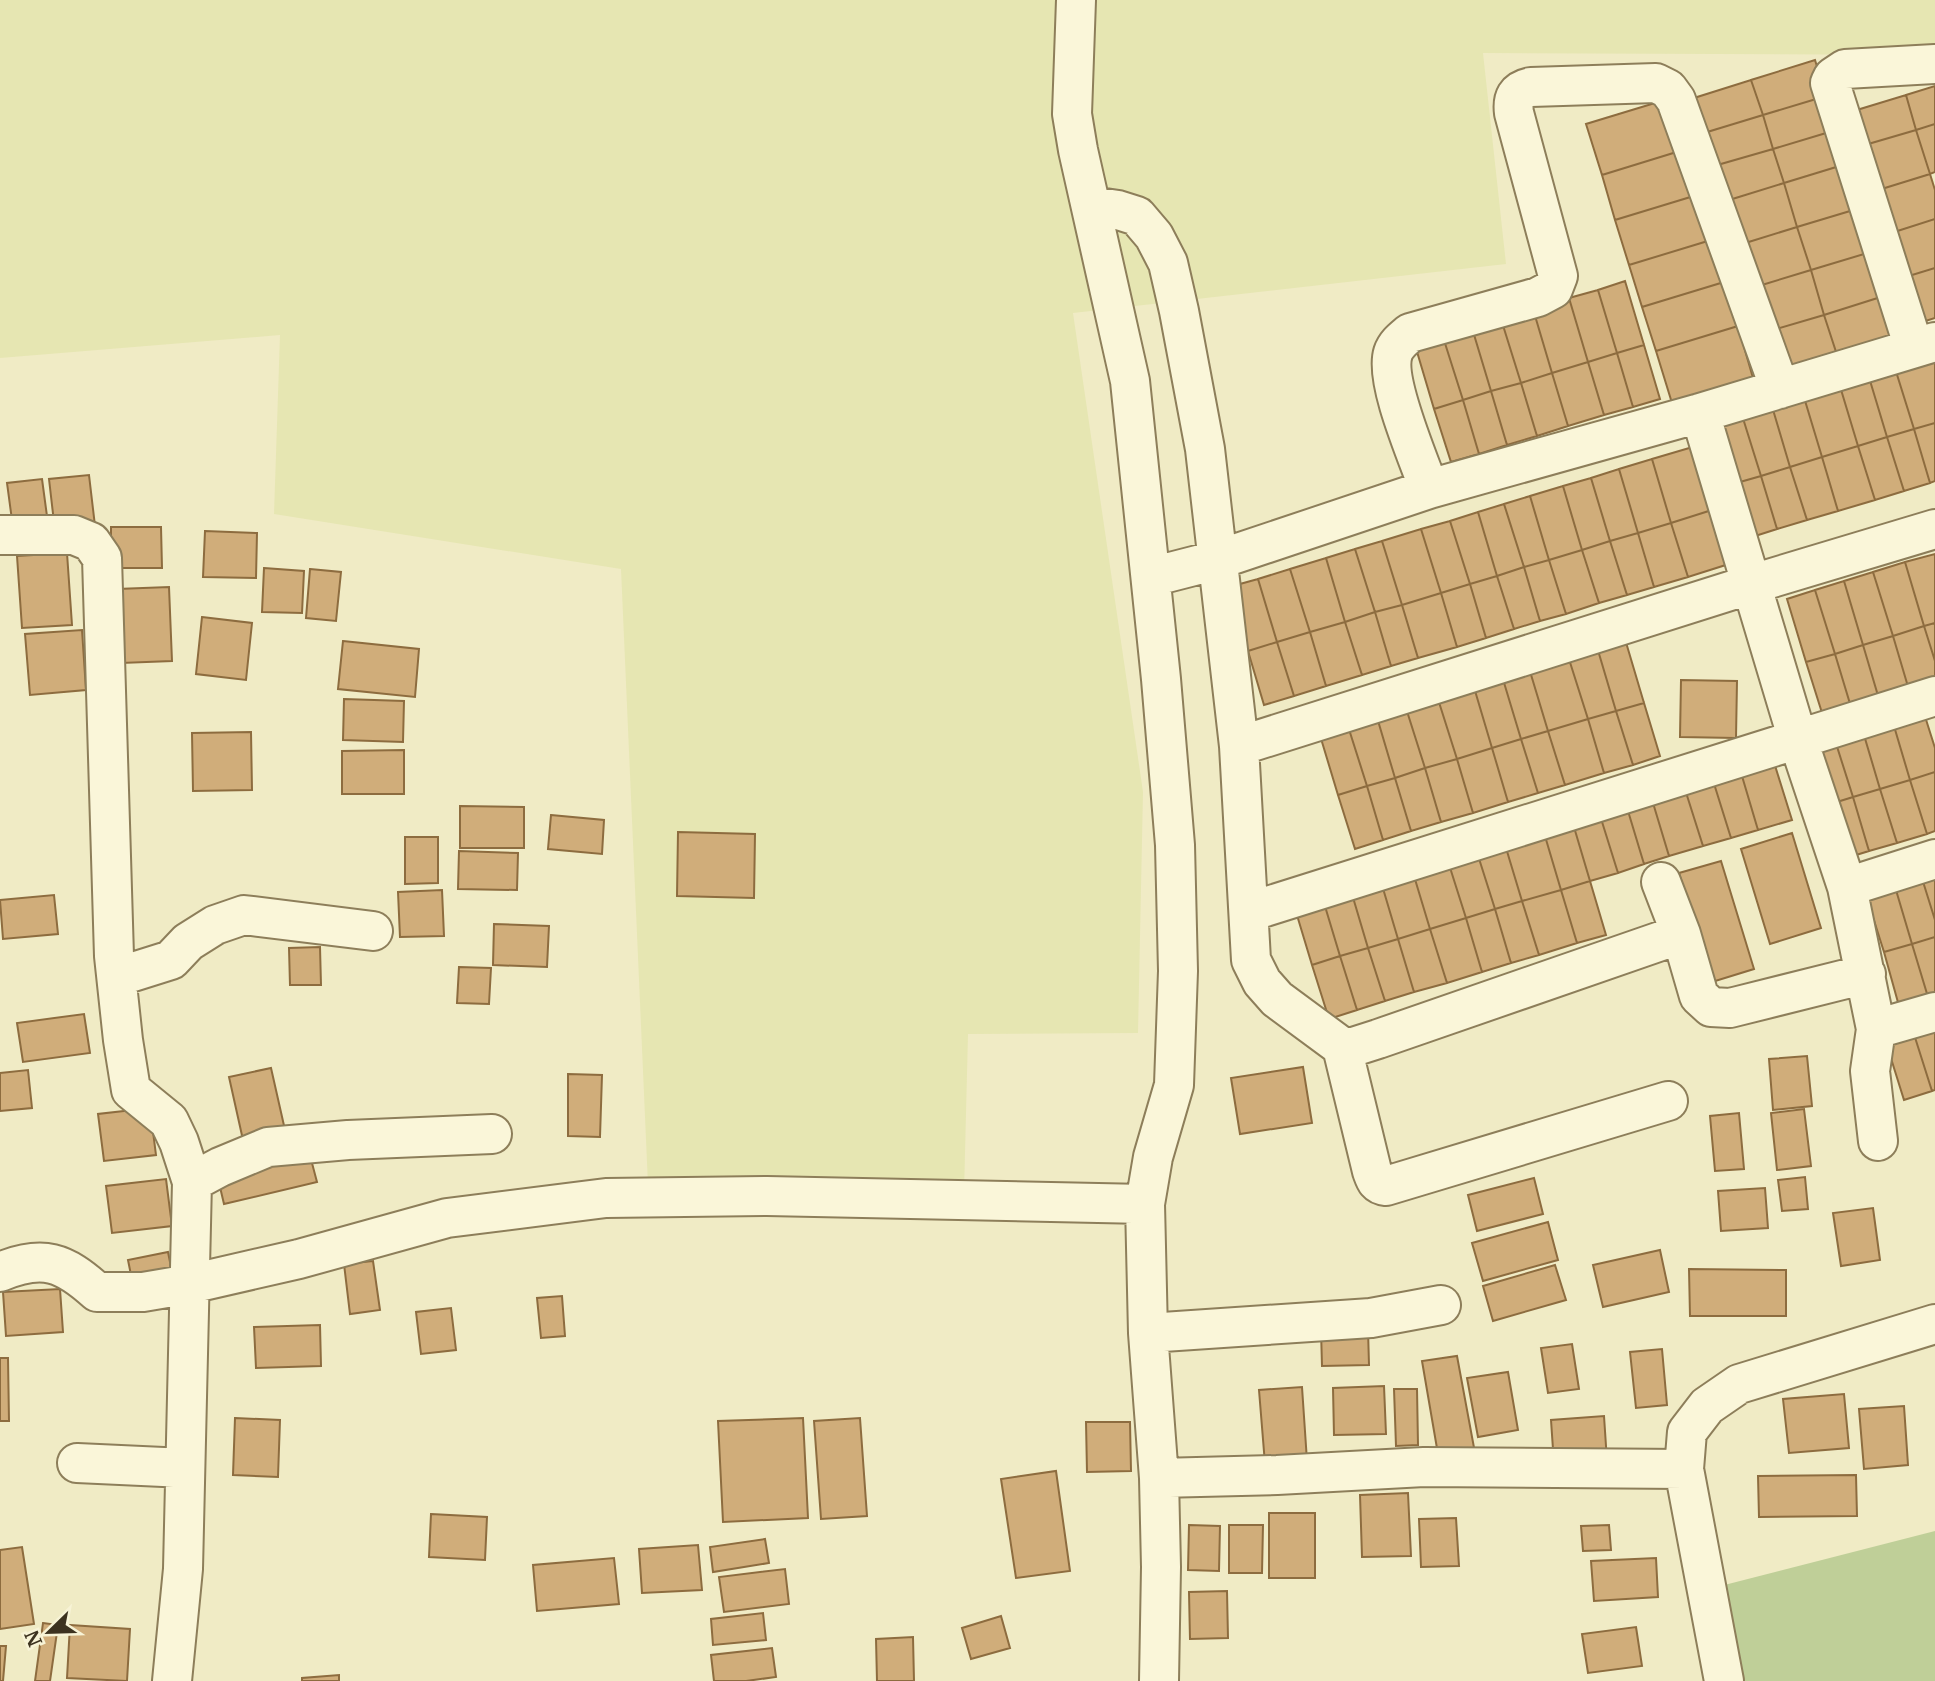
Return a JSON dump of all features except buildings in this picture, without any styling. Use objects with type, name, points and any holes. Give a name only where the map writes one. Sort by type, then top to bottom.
[{"type":"street","points":[[1076,0],[1072,114],[1130,381],[1175,845],[1178,971],[1174,1085],[1153,1157],[1145,1204],[1148,1332],[1159,1478],[1159,1681]]},
{"type":"street","points":[[1151,577],[1217,560],[1429,489],[1700,413],[1924,345],[1830,83],[1833,77],[1845,69],[1935,64]]},
{"type":"street","points":[[1429,489],[1399,405],[1391,363],[1394,351],[1410,333],[1538,297],[1553,289],[1558,276],[1514,113],[1513,104],[1521,89],[1656,83],[1668,89],[1676,100],[1780,389]]},
{"type":"street","points":[[1091,206],[1137,216],[1154,236],[1168,263],[1206,449],[1238,746],[1251,960],[1262,982],[1277,999],[1342,1047],[1353,1047],[1681,934]]},
{"type":"street","points":[[1700,413],[1798,740],[1847,887],[1877,1029],[1870,1071],[1878,1141]]},
{"type":"street","points":[[1238,746],[1935,529]]},
{"type":"street","points":[[0,535],[74,535],[91,542],[102,558],[117,977],[123,1040],[131,1090],[169,1121],[192,1182],[183,1569],[172,1681]]},
{"type":"street","points":[[1249,912],[1935,696]]},
{"type":"street","points":[[1847,887],[1935,859]]},
{"type":"street","points":[[1661,882],[1681,934],[1699,996],[1711,1007],[1730,1008],[1866,974]]},
{"type":"street","points":[[117,977],[171,960],[188,942],[215,925],[244,915],[373,931]]},
{"type":"street","points":[[1877,1029],[1935,1012]]},
{"type":"street","points":[[1342,1047],[1372,1171],[1375,1181],[1381,1185],[1668,1101]]},
{"type":"street","points":[[192,1182],[268,1147],[348,1140],[492,1134]]},
{"type":"street","points":[[0,1272],[36,1261],[57,1263],[77,1273],[97,1292],[143,1292],[299,1259],[447,1218],[606,1198],[767,1196],[1145,1204]]},
{"type":"street","points":[[1148,1332],[1371,1318],[1441,1304]]},
{"type":"street","points":[[1724,1681],[1684,1469],[1687,1432],[1707,1406],[1739,1384],[1935,1324]]},
{"type":"street","points":[[77,1463],[185,1468]]},
{"type":"street","points":[[1159,1478],[1424,1467],[1684,1469]]},
{"type":"green space","points":[[0,0],[1935,0],[1935,55],[1483,53],[1506,264],[1073,313],[1143,792],[1138,1033],[968,1034],[964,1193],[648,1185],[621,569],[274,514],[280,335],[0,358]]},
{"type":"green space","points":[[1935,1531],[1935,1681],[1715,1681],[1701,1591]]}]
